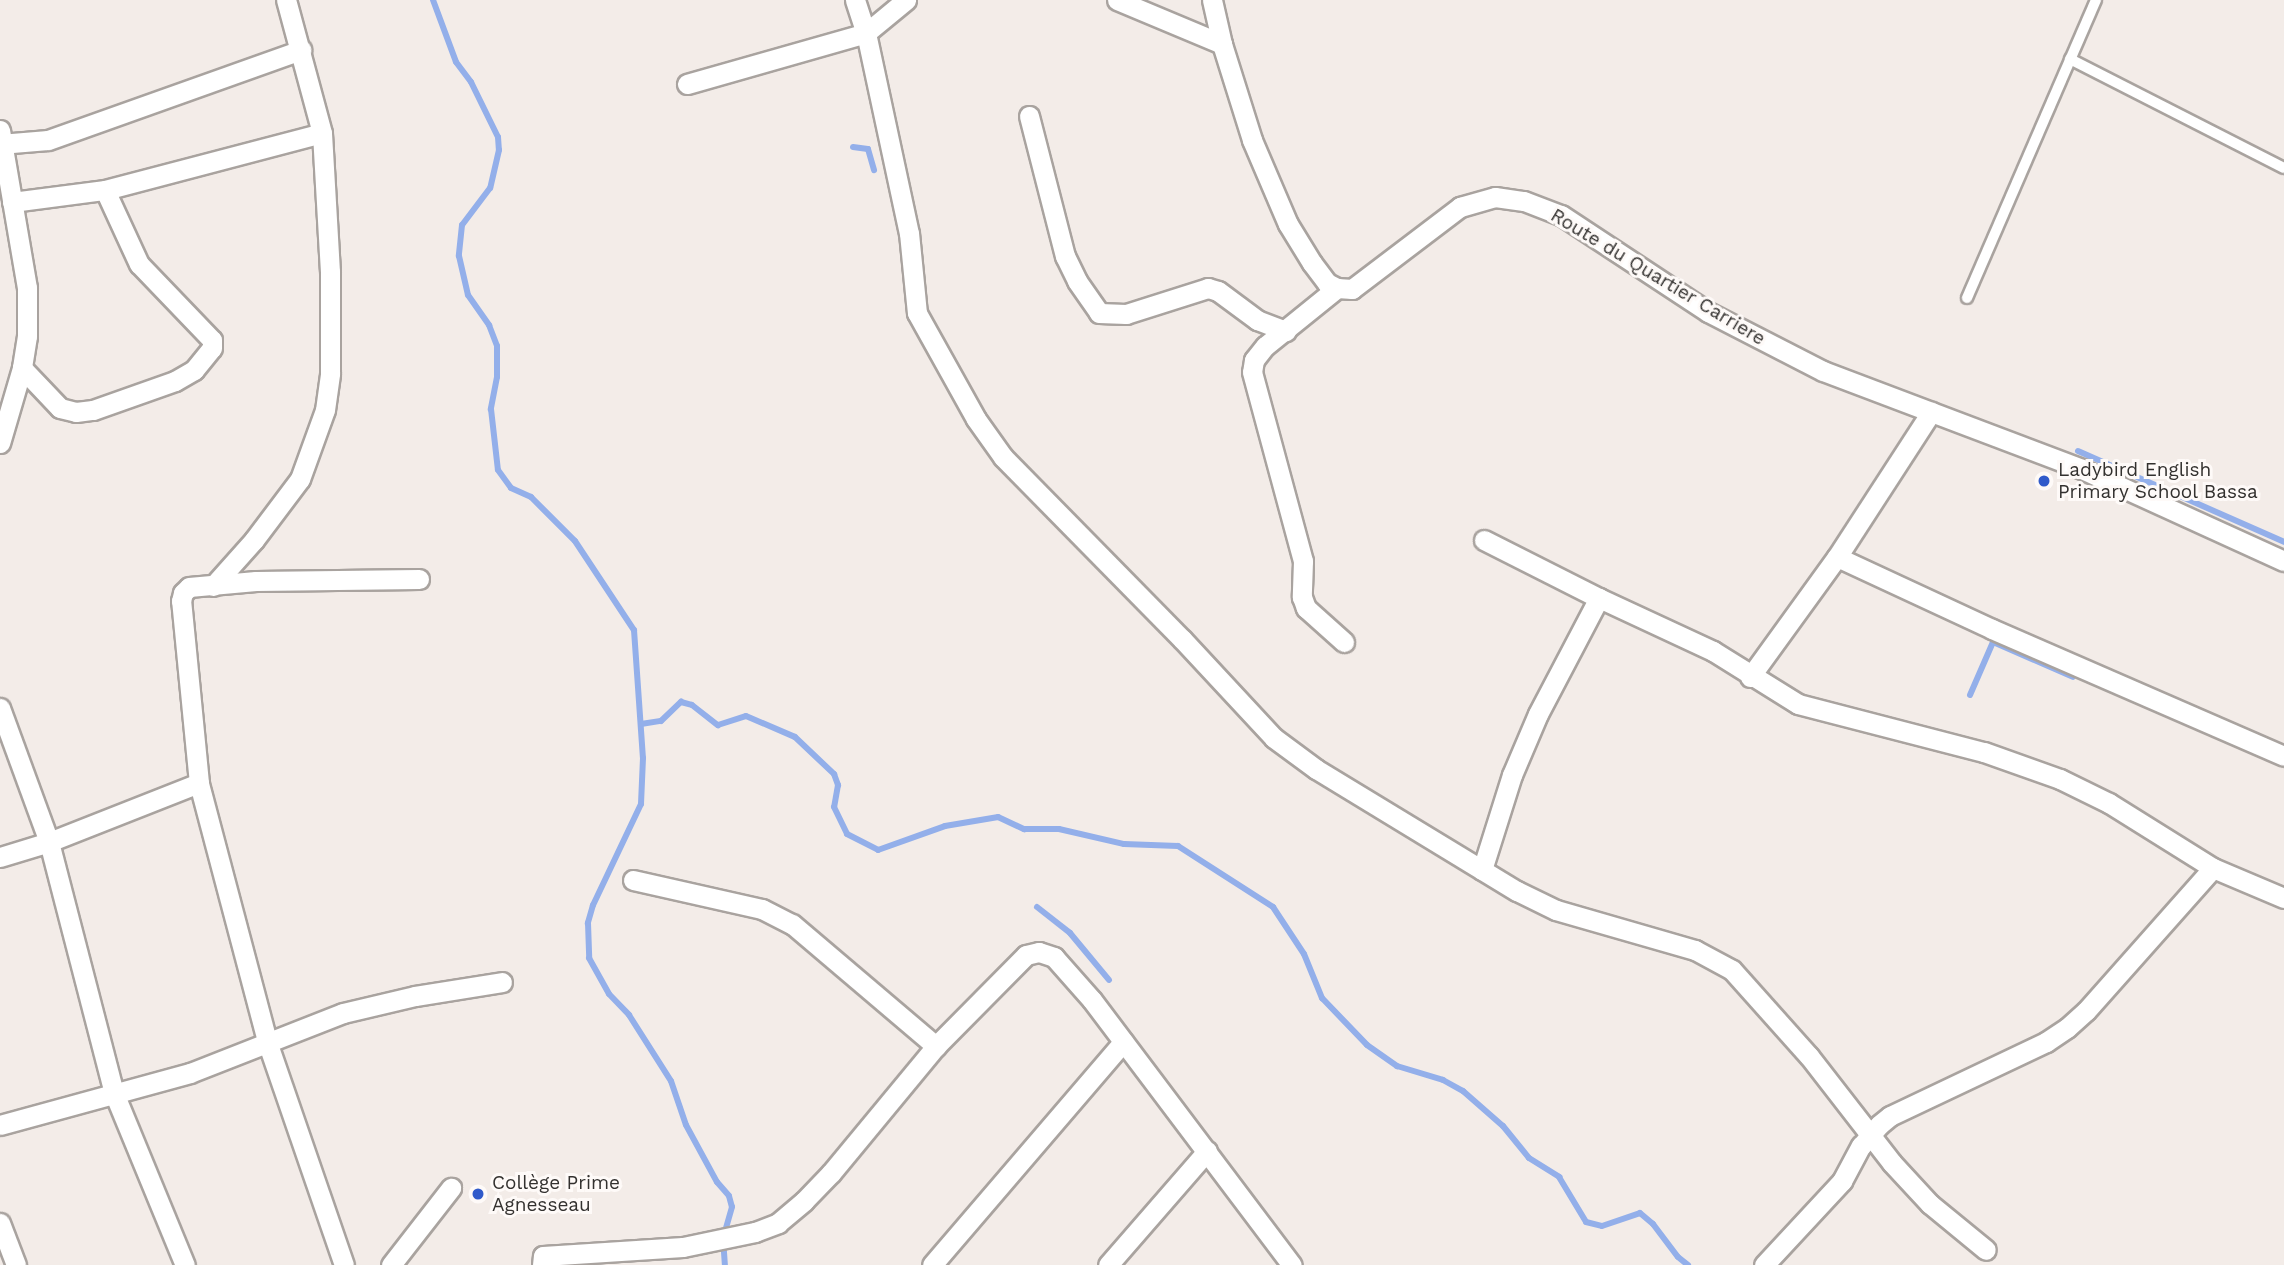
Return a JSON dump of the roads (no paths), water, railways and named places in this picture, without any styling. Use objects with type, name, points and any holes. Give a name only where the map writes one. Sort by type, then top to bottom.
[{"type":"street","points":[[213,586],[254,540],[300,479],[325,410],[330,373],[330,272],[322,133],[286,0]]},
{"type":"street","points":[[855,0],[866,33],[909,233],[917,313],[975,419],[1003,457],[1182,639],[1274,738],[1317,769],[1482,870],[1556,910],[1695,950],[1732,970],[1809,1056],[1892,1163],[1930,1204],[1986,1250]]},
{"type":"street","points":[[687,84],[866,33],[906,0]]},
{"type":"street","points":[[1118,0],[1222,44]]},
{"type":"street","points":[[1212,0],[1222,44],[1252,140],[1288,224],[1312,264],[1327,283],[1337,288],[1254,360],[1252,372],[1303,561],[1302,597],[1311,613],[1344,642]]},
{"type":"street","points":[[0,443],[22,368],[27,335],[27,288],[1,140],[48,140],[301,50]]},
{"type":"street","points":[[1029,116],[1065,256],[1090,304],[1099,313],[1126,314],[1208,288],[1218,291],[1257,320],[1286,331]]},
{"type":"street","points":[[12,202],[105,190],[322,133]]},
{"type":"street","points":[[22,368],[61,408],[76,412],[93,410],[175,381],[194,370],[212,348],[212,340],[139,264],[105,190]]},
{"type":"street","name":"Route du Quartier Carriere","points":[[1337,288],[1352,289],[1460,206],[1495,197],[1524,201],[1561,215],[1708,312],[1823,372],[2082,469],[2284,561]]},
{"type":"street","points":[[1751,677],[1837,557],[1931,412]]},
{"type":"street","points":[[1484,540],[1713,651],[1798,704],[1984,752],[2060,779],[2109,803],[2213,868],[2284,898]]},
{"type":"street","points":[[1837,557],[1992,629],[2284,756]]},
{"type":"street","points":[[344,1265],[267,1041],[199,783],[181,601],[183,593],[189,587],[256,581],[419,579]]},
{"type":"street","points":[[1482,870],[1512,775],[1532,726],[1599,598]]},
{"type":"street","points":[[0,708],[49,842],[114,1093],[185,1265]]},
{"type":"street","points":[[0,858],[49,842],[199,783]]},
{"type":"street","points":[[1764,1265],[1842,1181],[1871,1133],[1890,1116],[2046,1042],[2067,1028],[2086,1011],[2213,868]]},
{"type":"street","points":[[632,880],[762,908],[792,924],[936,1046]]},
{"type":"street","points":[[542,1265],[543,1256],[683,1247],[755,1231],[778,1223],[831,1173],[936,1046],[1026,955],[1039,953],[1054,957],[1123,1042],[1292,1265]]},
{"type":"street","points":[[0,1125],[190,1073],[343,1013],[415,996],[502,982]]},
{"type":"street","points":[[932,1265],[1123,1042]]},
{"type":"street","points":[[1108,1265],[1207,1151]]},
{"type":"street","points":[[391,1265],[451,1188]]},
{"type":"street","points":[[0,1223],[16,1265]]},
{"type":"lane","points":[[1967,298],[2096,0]]},
{"type":"lane","points":[[2070,59],[2284,168]]},
{"type":"waterway","points":[[433,0],[456,62],[471,82],[498,137],[499,150],[490,188],[462,225],[459,256],[468,295],[489,325],[497,346],[497,377],[491,409],[498,470],[511,488],[531,497],[575,541],[634,630],[643,758],[641,804],[593,905],[588,923],[589,958],[609,994],[629,1015],[671,1081],[686,1125],[717,1182],[729,1196],[732,1207],[723,1238],[725,1265]]},
{"type":"waterway","points":[[853,147],[868,149],[874,170]]},
{"type":"waterway","points":[[2078,451],[2284,542]]},
{"type":"waterway","points":[[1970,695],[1993,642],[2073,677]]},
{"type":"waterway","points":[[641,724],[661,721],[681,702],[692,705],[718,725],[746,716],[795,737],[834,774],[838,785],[834,807],[847,834],[878,850],[945,826],[998,817],[1024,829],[1059,829],[1124,844],[1178,846],[1273,907],[1304,954],[1322,998],[1367,1045],[1397,1066],[1443,1080],[1463,1091],[1503,1126],[1529,1158],[1559,1177],[1586,1222],[1602,1226],[1640,1213],[1688,1265]]},
{"type":"waterway","points":[[1037,907],[1070,933],[1109,980]]},
{"type":"place","name":"Ladybird English Primary School Bassa","points":[[2044,481]]},
{"type":"place","name":"Collège Prime Agnesseau","points":[[478,1194]]}]
